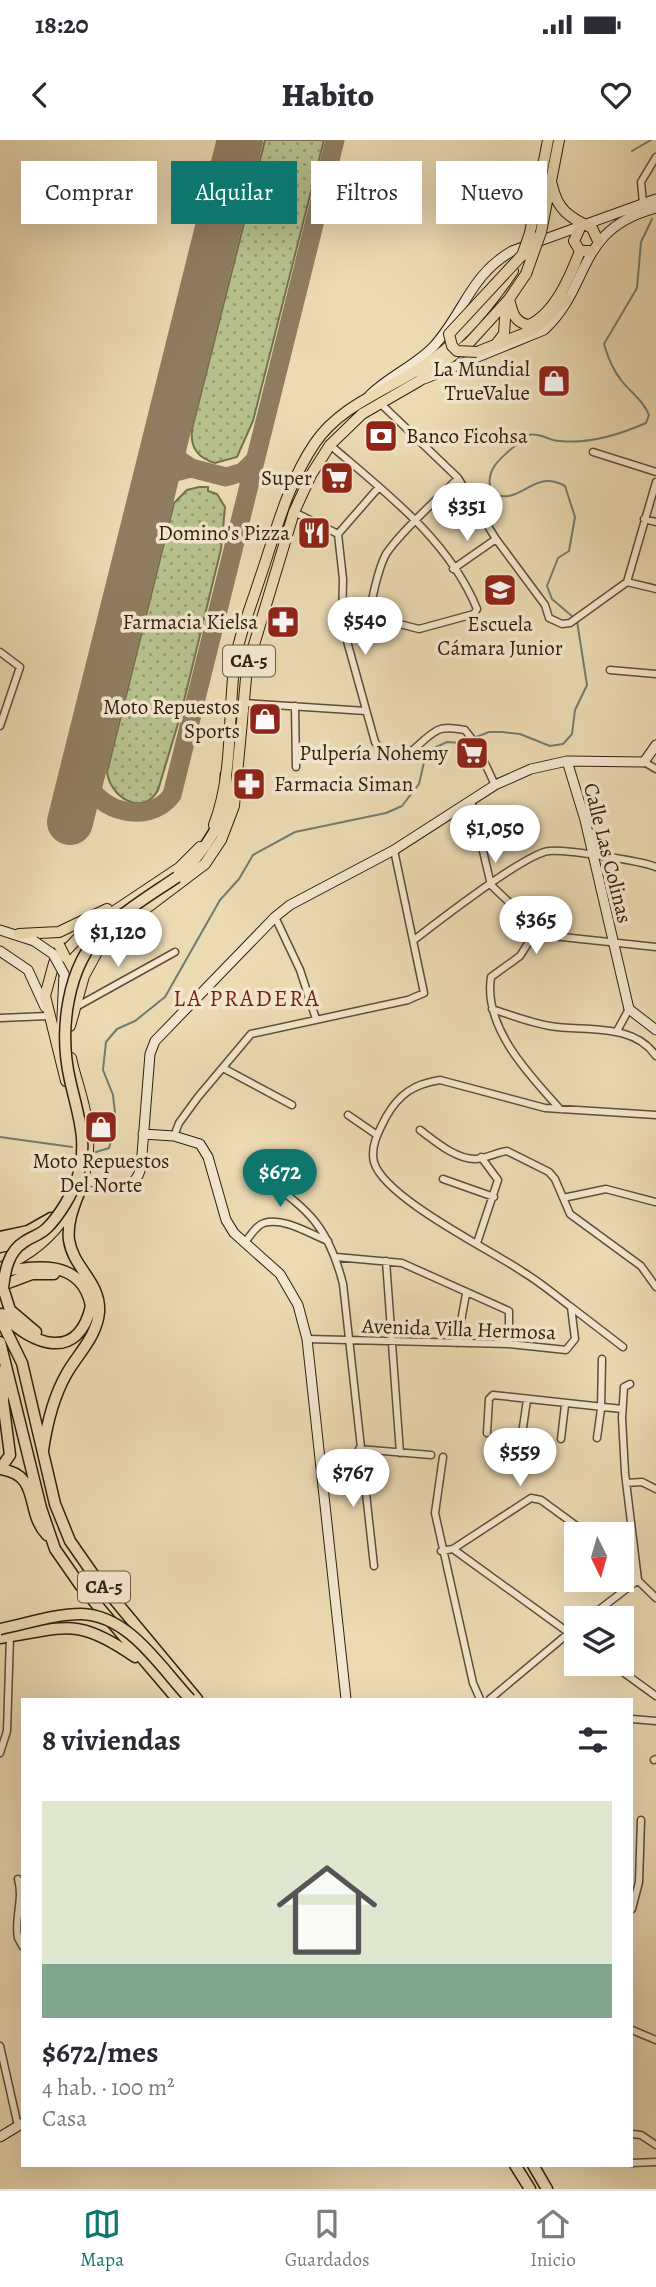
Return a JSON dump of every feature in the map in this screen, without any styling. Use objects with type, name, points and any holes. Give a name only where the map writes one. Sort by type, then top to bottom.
[{"type":"highway","points":[[226,775],[226,809]]},
{"type":"highway","points":[[0,1247],[22,1242],[46,1228],[66,1201],[81,1168],[84,1130],[69,1074],[65,1041],[66,1020],[77,976],[103,931],[177,877],[198,857],[215,834],[238,780]]},
{"type":"highway","points":[[42,1456],[54,1402],[66,1375],[95,1328],[99,1314],[96,1289],[73,1254],[69,1240],[70,1222],[79,1193]]},
{"type":"highway","points":[[0,1237],[27,1231],[51,1218]]},
{"type":"highway","points":[[2,1287],[32,1274],[53,1274],[70,1280],[78,1287],[85,1306],[75,1327],[64,1335],[43,1336],[18,1319],[5,1302],[2,1287],[11,1255],[22,1242]]},
{"type":"highway","points":[[0,1270],[39,1266],[66,1271],[80,1281],[91,1306],[82,1327],[72,1338],[56,1343],[32,1339],[0,1311]]},
{"type":"highway","points":[[0,1318],[22,1363],[42,1456]]},
{"type":"highway","points":[[0,1342],[49,1533]]},
{"type":"highway","points":[[5,1354],[4,1401],[10,1455],[0,1469],[18,1473],[25,1481],[37,1522],[49,1533]]},
{"type":"highway","name":"CA-5","points":[[42,1456],[55,1504],[70,1541],[93,1574],[196,1698]]},
{"type":"highway","name":"CA-5","points":[[49,1533],[80,1585],[176,1698]]},
{"type":"highway","points":[[0,1629],[60,1616],[81,1614],[104,1618],[121,1626],[189,1698]]},
{"type":"highway","points":[[5,1637],[48,1628],[78,1627],[107,1638],[149,1667]]},
{"type":"highway","points":[[516,2167],[530,2189]]},
{"type":"highway","points":[[534,2167],[547,2189]]},
{"type":"main road","name":"CA-5","points":[[51,1218],[73,1178],[78,1135],[72,1102],[47,1014],[45,996],[49,973],[66,948],[86,930],[179,868],[202,844],[215,823],[226,775],[235,663],[287,497],[316,442],[330,426],[368,396],[423,366],[462,335],[494,299],[524,253],[548,140]]},
{"type":"main road","name":"CA-5","points":[[0,1270],[20,1259],[54,1232],[79,1193],[83,1179],[88,1129],[69,1043],[73,1009],[84,975],[100,944],[118,927],[205,864],[221,840],[234,806],[250,656],[294,512],[312,474],[330,446],[378,401],[419,381],[469,344],[508,301],[526,274],[541,232],[559,140]]},
{"type":"main road","points":[[550,178],[554,198],[561,210],[583,228],[595,232],[598,241]]},
{"type":"main road","points":[[508,301],[519,321],[529,325],[537,321],[552,305],[586,251],[574,241],[583,228]]},
{"type":"main road","points":[[524,253],[449,334],[457,351],[477,352],[533,330],[567,299]]},
{"type":"main road","points":[[494,346],[504,334],[508,301]]},
{"type":"main road","points":[[19,934],[44,935],[71,928],[155,885]]},
{"type":"main road","points":[[71,928],[60,938],[59,945],[65,957],[76,958],[100,944]]},
{"type":"main road","points":[[0,1258],[21,1247],[51,1218]]},
{"type":"street","points":[[643,203],[641,182],[656,157]]},
{"type":"street","points":[[368,396],[380,384],[418,361],[436,344],[475,282],[493,262],[512,251],[656,200]]},
{"type":"street","points":[[419,381],[544,330],[556,319],[567,299],[586,251],[628,219],[656,208]]},
{"type":"street","points":[[378,401],[458,478],[496,539],[545,605],[549,618],[562,624],[570,623],[628,582],[643,519],[656,482]]},
{"type":"street","points":[[330,446],[418,521],[475,603],[477,609],[474,614],[424,629],[414,629],[372,617],[373,597],[386,556],[418,521],[458,478]]},
{"type":"street","points":[[593,452],[656,472]]},
{"type":"street","points":[[338,534],[379,487]]},
{"type":"street","points":[[294,512],[338,534]]},
{"type":"street","points":[[643,519],[656,522]]},
{"type":"street","points":[[338,534],[343,562],[342,623],[375,742],[390,756],[408,756],[437,730],[466,730],[476,744],[495,785]]},
{"type":"street","points":[[453,569],[496,539]]},
{"type":"street","points":[[628,582],[656,589]]},
{"type":"street","points":[[0,652],[20,667],[0,726]]},
{"type":"street","points":[[610,670],[656,674]]},
{"type":"street","points":[[244,703],[366,711]]},
{"type":"street","points":[[295,706],[296,767]]},
{"type":"street","points":[[644,762],[656,745]]},
{"type":"street","points":[[83,1179],[117,1188],[132,1184],[139,1174],[150,1054],[155,1041],[275,917],[290,905],[394,850],[495,785],[531,769],[567,761],[644,762],[656,769]]},
{"type":"street","name":"Calle Las Colinas","points":[[567,761],[594,858],[629,1009]]},
{"type":"street","points":[[471,800],[491,884],[516,909],[534,934],[611,940],[656,947]]},
{"type":"street","points":[[174,1136],[184,1116],[251,1034],[408,1000],[424,993],[394,850]]},
{"type":"street","points":[[414,940],[453,909],[526,860],[547,850],[656,867]]},
{"type":"street","points":[[275,917],[300,970],[316,1019]]},
{"type":"street","points":[[0,930],[19,934],[53,954],[64,974],[60,1016],[62,1042],[78,1090]]},
{"type":"street","points":[[534,934],[520,956],[491,977],[492,1009],[522,1064],[560,1109]]},
{"type":"street","points":[[0,951],[28,970],[47,1014],[0,1018]]},
{"type":"street","points":[[73,1009],[175,952]]},
{"type":"street","points":[[492,1009],[548,1026],[617,1031],[638,1040],[656,1056]]},
{"type":"street","points":[[617,1031],[629,1009],[656,1030]]},
{"type":"street","points":[[223,1068],[292,1105]]},
{"type":"street","name":"Avenida Villa Hermosa","points":[[307,1339],[509,1344],[570,1349],[576,1331],[571,1307],[477,1243],[423,1211],[380,1175],[374,1162],[377,1135],[397,1098],[426,1082],[440,1080],[560,1109],[656,1115]]},
{"type":"street","points":[[348,1115],[377,1135]]},
{"type":"street","points":[[421,1130],[443,1147],[463,1156],[481,1157],[508,1151],[549,1172],[555,1179],[570,1214],[641,1266],[656,1287]]},
{"type":"street","points":[[143,1134],[174,1136],[194,1141],[205,1150],[226,1220],[244,1242],[271,1264],[287,1284],[302,1315],[307,1339],[346,1698]]},
{"type":"street","points":[[477,1243],[498,1181],[481,1157]]},
{"type":"street","points":[[250,1167],[317,1220],[335,1257],[342,1284],[374,1566]]},
{"type":"street","points":[[443,1179],[494,1197]]},
{"type":"street","points":[[563,1198],[606,1189],[655,1202]]},
{"type":"street","points":[[244,1242],[260,1225],[268,1222],[286,1224],[328,1241]]},
{"type":"street","points":[[335,1257],[402,1262],[466,1294],[507,1309],[509,1344]]},
{"type":"street","points":[[386,1261],[400,1453]]},
{"type":"street","points":[[457,1343],[466,1294]]},
{"type":"street","points":[[571,1307],[623,1347]]},
{"type":"street","points":[[597,1438],[601,1409],[602,1359]]},
{"type":"street","points":[[630,1384],[624,1387],[622,1409],[626,1483],[638,1580]]},
{"type":"street","points":[[487,1433],[491,1395],[601,1409],[622,1409]]},
{"type":"street","points":[[522,1434],[527,1400]]},
{"type":"street","points":[[561,1439],[565,1405]]},
{"type":"street","points":[[359,1449],[431,1455]]},
{"type":"street","points":[[443,1457],[435,1513],[441,1551],[473,1683],[480,1698]]},
{"type":"street","points":[[626,1483],[642,1482],[656,1489]]},
{"type":"street","points":[[441,1551],[453,1549],[531,1498],[541,1500],[571,1522]]},
{"type":"street","points":[[453,1549],[564,1630]]},
{"type":"street","points":[[634,1576],[656,1598]]},
{"type":"street","points":[[604,1606],[638,1580]]},
{"type":"street","points":[[491,1698],[564,1636]]},
{"type":"street","points":[[0,1753],[7,1731],[5,1637]]},
{"type":"street","points":[[628,1676],[656,1696]]},
{"type":"street","points":[[633,1719],[656,1721]]},
{"type":"street","points":[[633,1905],[639,1882],[641,1820]]},
{"type":"street","points":[[18,1879],[21,1893]]},
{"type":"street","points":[[21,1903],[17,1923],[21,1937]]},
{"type":"street","points":[[633,2031],[656,2040]]},
{"type":"street","points":[[0,2046],[20,2125],[0,2137]]},
{"type":"street","points":[[633,2134],[641,2135],[656,2145]]},
{"type":"street","points":[[633,2163],[656,2162]]},
{"type":"green space","points":[[265,140],[324,140],[319,161],[311,161],[311,191],[253,421],[237,457],[215,463],[196,451],[192,442],[192,429],[244,224],[297,224],[297,161],[260,161]]},
{"type":"green space","points":[[208,487],[208,491],[217,494],[225,507],[221,549],[180,717],[158,790],[144,803],[136,803],[120,796],[109,781],[107,772],[174,503],[187,490]]},
{"type":"waterway","points":[[632,151],[651,140]]},
{"type":"waterway","points":[[573,617],[552,599],[547,586],[558,558],[569,551],[575,517],[565,486],[544,481],[512,495],[492,494],[491,472],[499,460],[523,438],[532,434],[556,441],[593,440],[646,423],[649,415],[647,410],[615,372],[604,344],[637,288],[641,242],[652,219]]},
{"type":"waterway","points":[[96,1152],[109,1148],[116,1122],[113,1095],[103,1070],[106,1042],[117,1029],[135,1021],[165,997],[220,900],[239,879],[253,855],[295,832],[386,813],[402,806],[419,784],[425,758],[434,748],[447,742],[461,743],[489,732],[502,732],[520,734],[550,746],[563,744],[572,734],[575,710],[587,685],[577,621]]},
{"type":"waterway","points":[[0,1137],[72,1147]]},
{"type":"taxiway","points":[[84,766],[87,782],[95,794],[106,804],[120,810],[148,811],[161,805],[172,795],[335,140]]},
{"type":"taxiway","points":[[166,434],[179,460],[191,468],[226,477],[243,472],[255,460]]},
{"type":"taxiway","points":[[152,491],[167,474],[191,468]]},
{"type":"runway","points":[[70,822],[240,140]]},
{"type":"place","name":"La Mundial TrueValue","points":[[554,381]]},
{"type":"place","name":"Banco Ficohsa","points":[[381,436]]},
{"type":"place","name":"Super","points":[[337,478]]},
{"type":"place","name":"Domino's Pizza","points":[[314,533]]},
{"type":"place","name":"Escuela Cámara Junior","points":[[500,590]]},
{"type":"place","name":"Farmacia Kielsa","points":[[283,622]]},
{"type":"place","name":"Moto Repuestos Sports","points":[[265,719]]},
{"type":"place","name":"Pulpería Nohemy","points":[[472,753]]},
{"type":"place","name":"Farmacia Siman","points":[[249,784]]},
{"type":"place","name":"Moto Repuestos Del Norte","points":[[101,1127]]},
{"type":"district","name":"LA PRADERA","points":[[247,998]]}]
